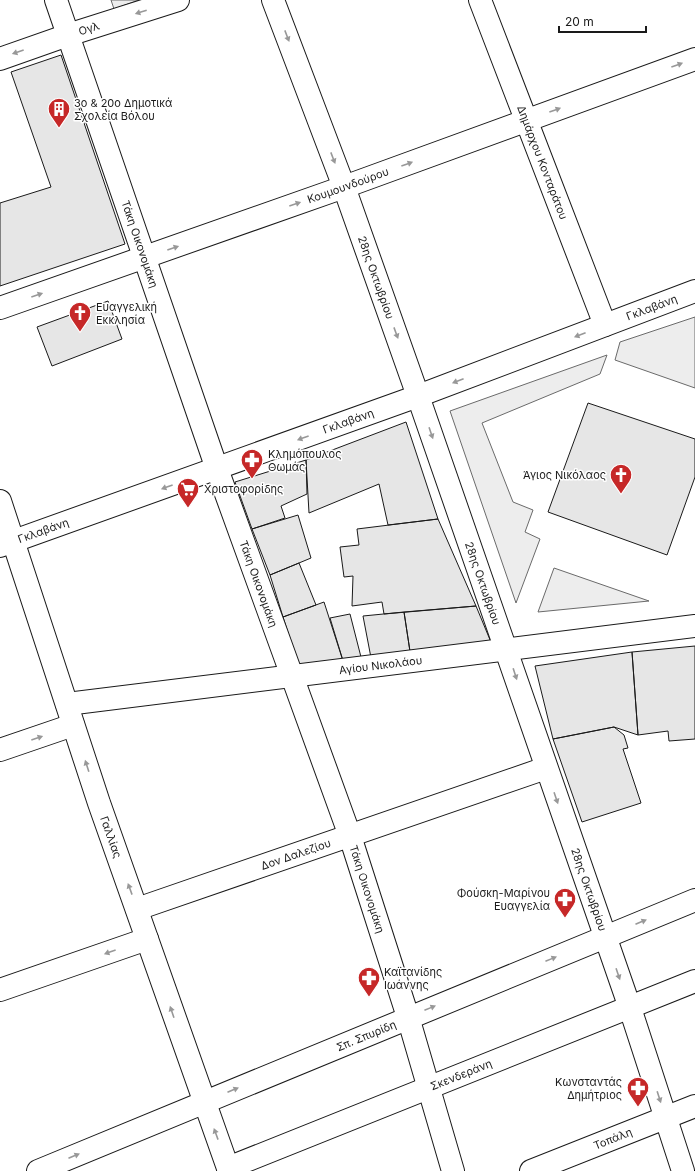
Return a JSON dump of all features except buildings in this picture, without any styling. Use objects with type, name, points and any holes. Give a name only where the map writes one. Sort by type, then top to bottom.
[{"type":"street","name":"Τάκη Οικονομάκη","points":[[56,0],[217,469],[294,677],[350,836],[408,1017],[453,1171]]},
{"type":"street","name":"Ογλ","points":[[0,59],[68,35],[178,0]]},
{"type":"street","name":"28ης Οκτωβρίου","points":[[273,0],[344,187],[507,650],[546,768],[630,1008],[683,1171]]},
{"type":"street","name":"Δημάρχου Κονταράτου","points":[[480,0],[605,325]]},
{"type":"street","name":"Κουμουνδούρου","points":[[0,308],[344,187],[695,59]]},
{"type":"street","name":"Γκλαβάνη","points":[[7,544],[418,396],[695,291]]},
{"type":"street","name":"Γαλλίας","points":[[0,501],[7,544],[67,704],[99,803],[228,1169]]},
{"type":"street","name":"Αγίου Νικολάου","points":[[67,704],[695,626]]},
{"type":"street","points":[[0,750],[73,725]]},
{"type":"street","name":"Δον Δαλεζίου","points":[[137,909],[546,768]]},
{"type":"street","name":"Σπ. Σπυρίδη","points":[[38,1171],[408,1017],[695,900]]},
{"type":"street","points":[[0,990],[147,938]]},
{"type":"street","name":"Σκενδεράνη","points":[[228,1169],[695,982]]},
{"type":"street","name":"Τοπάλη","points":[[531,1171],[695,1106]]},
{"type":"shaded area","points":[[111,0],[139,0],[114,9]]},
{"type":"shaded area","points":[[695,317],[695,388],[615,360],[620,342]]},
{"type":"shaded area","points":[[607,355],[600,374],[482,423],[513,502],[533,510],[525,532],[540,539],[516,603],[450,411]]},
{"type":"shaded area","points":[[554,568],[649,601],[538,612]]},
{"type":"place","name":"3ο & 20ο Δημοτικά Σχολεία Βόλου","points":[[59,128]]},
{"type":"place","name":"Ευαγγελική Εκκλησία","points":[[80,332]]},
{"type":"place","name":"Κλημόπουλος Θωμάς","points":[[252,480]]},
{"type":"place","name":"Άγιος Νικόλαος","points":[[621,494]]},
{"type":"place","name":"Χριστοφορίδης","points":[[188,508]]},
{"type":"place","name":"Φούσκη-Μαρίνου Ευαγγελία","points":[[565,918]]},
{"type":"place","name":"Καϊτανίδης Ιωάννης","points":[[369,998]]},
{"type":"place","name":"Κωνσταντάς Δημήτριος","points":[[638,1108]]}]
